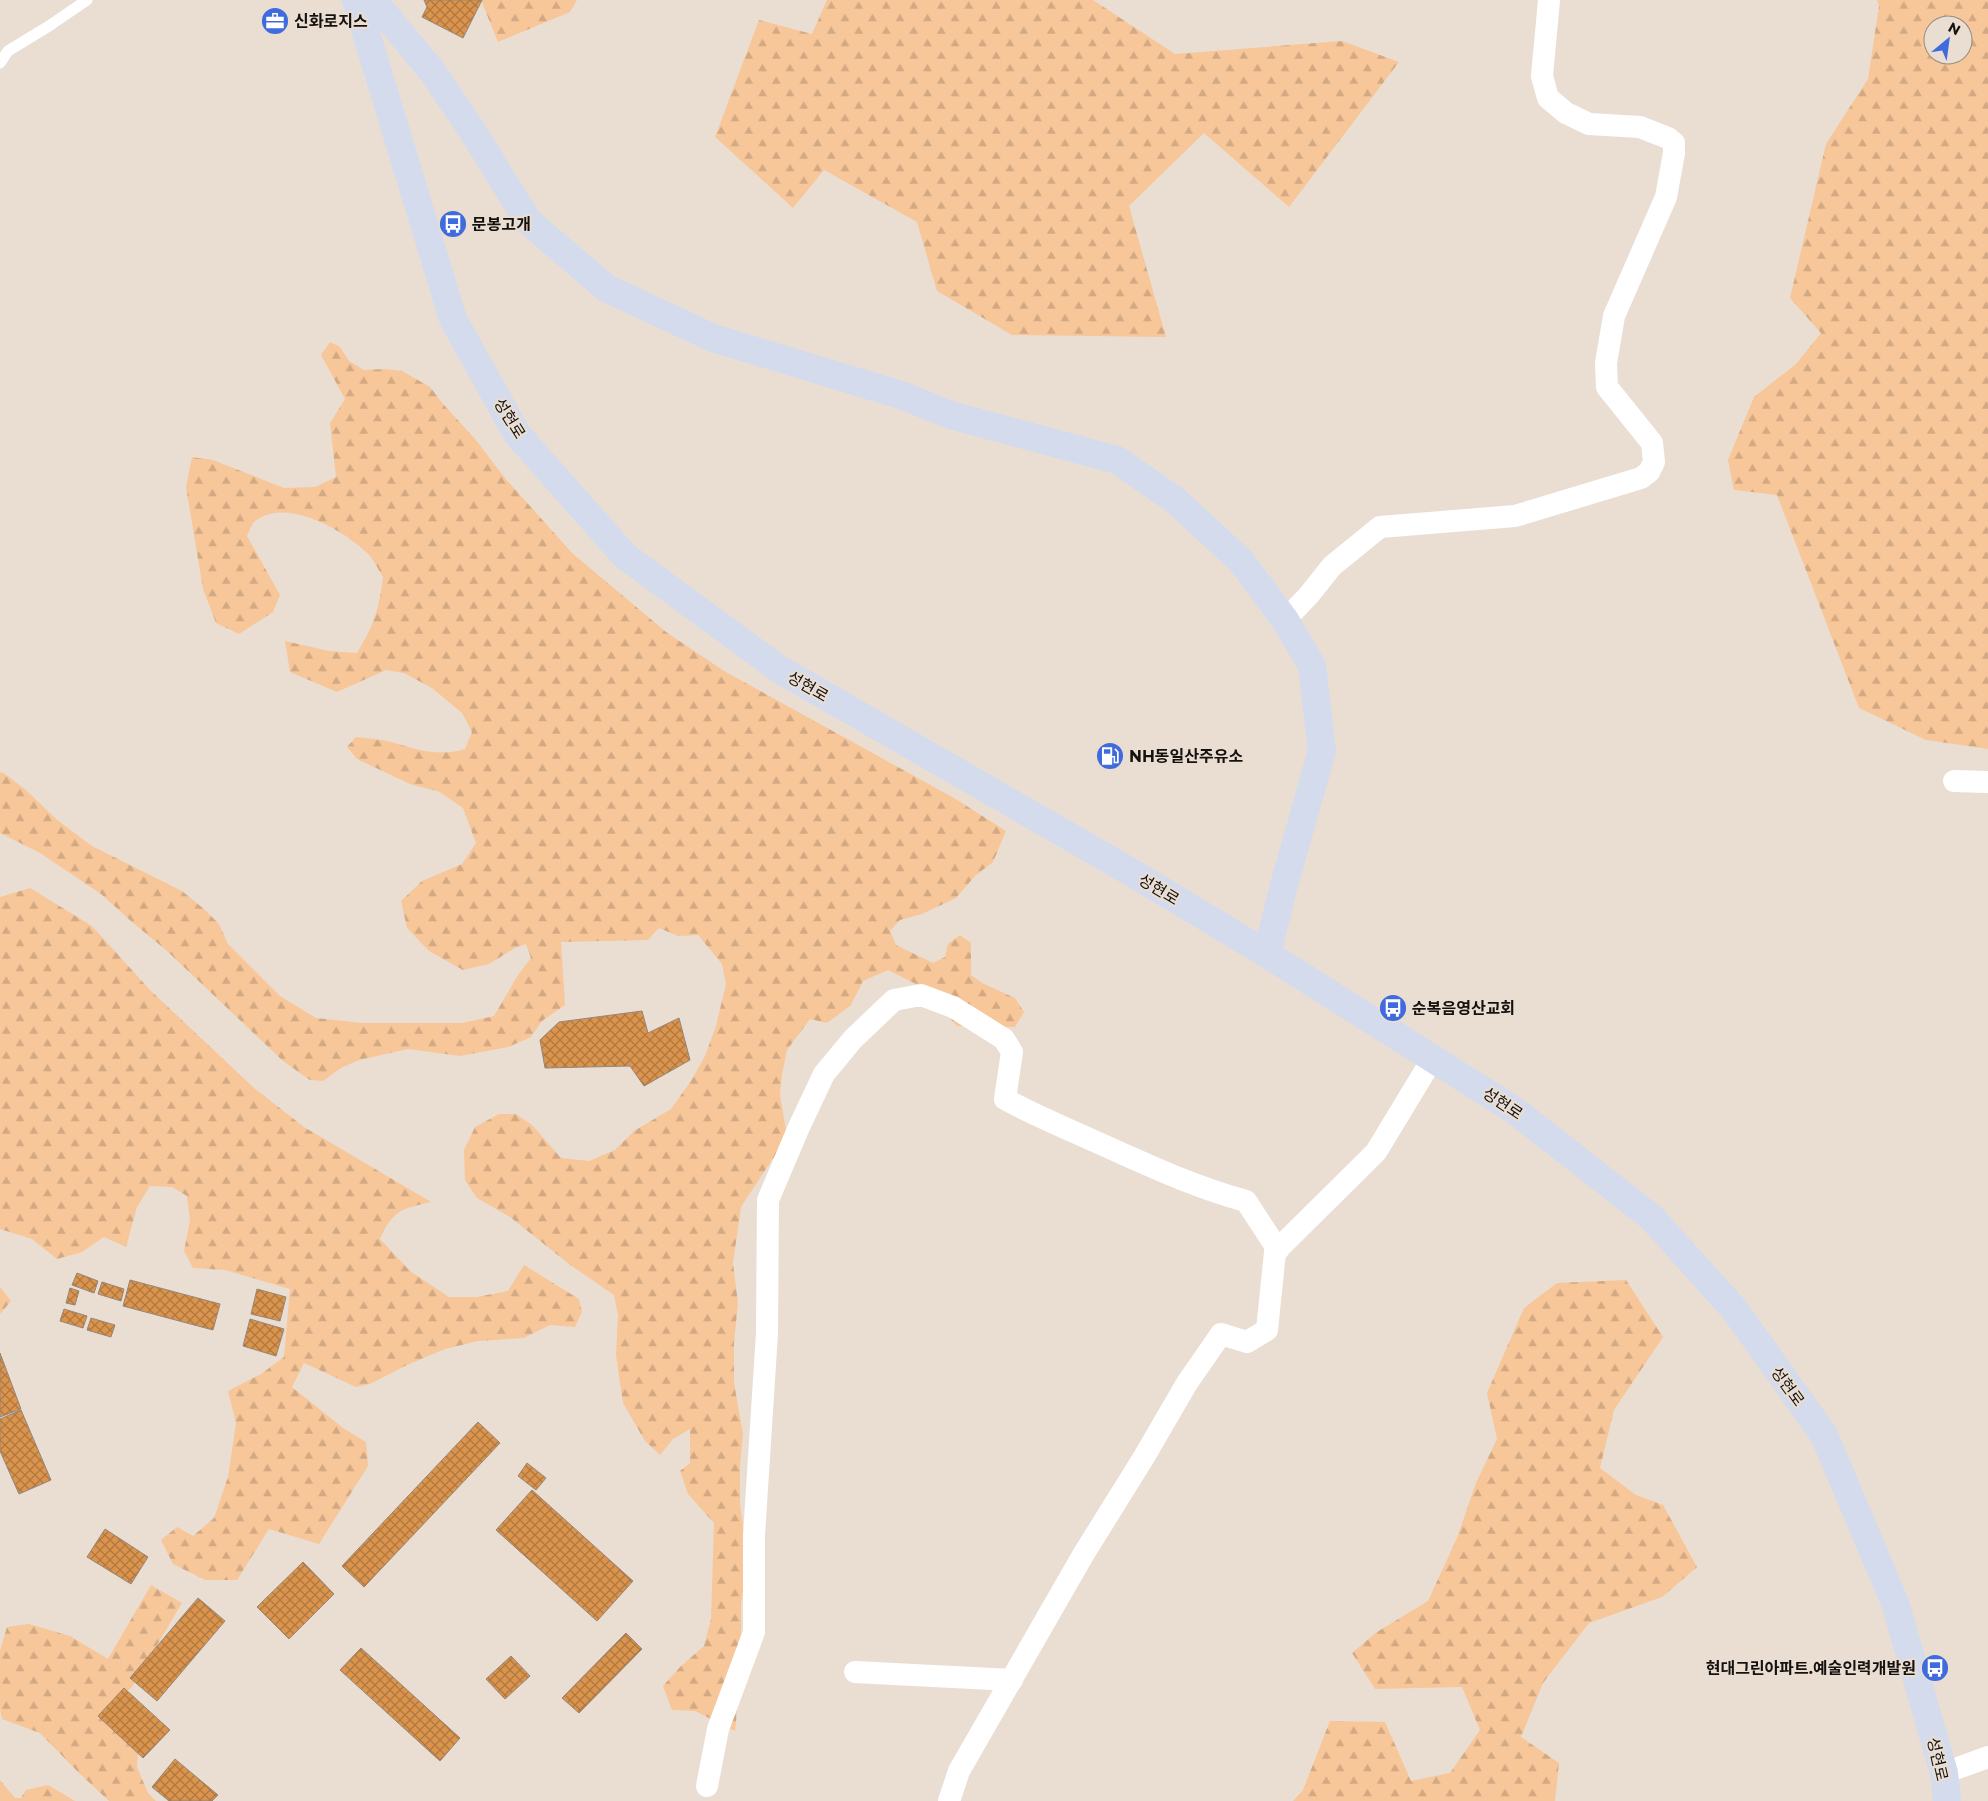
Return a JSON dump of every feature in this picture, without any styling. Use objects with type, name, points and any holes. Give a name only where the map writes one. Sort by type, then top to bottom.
[{"type":"main road","name":"성현로","points":[[356,0],[453,319],[517,434],[625,556],[779,669],[1128,870],[1433,1058],[1514,1110],[1651,1217],[1734,1309],[1824,1434],[1895,1603],[1944,1773],[1947,1801]]},
{"type":"main road","points":[[373,0],[432,71],[473,132],[528,221],[606,288],[713,338],[904,396],[950,415],[1117,460],[1176,500],[1241,561],[1285,620],[1312,666],[1322,751],[1284,885],[1267,954]]},
{"type":"street","points":[[1285,620],[1309,595],[1332,566],[1380,527],[1515,516],[1641,478],[1649,472],[1654,462],[1652,443],[1607,387],[1606,363],[1614,316],[1666,197],[1674,143],[1668,138],[1640,127],[1588,124],[1566,113],[1548,98],[1542,76],[1549,0]]},
{"type":"street","points":[[1954,781],[1988,782]]},
{"type":"street","points":[[707,1786],[718,1729],[754,1632],[754,1534],[767,1333],[768,1200],[824,1074],[853,1039],[894,1000],[920,994],[953,1007],[1004,1038],[1012,1052],[1004,1099],[1145,1165],[1173,1174],[1211,1192],[1246,1201],[1278,1250]]},
{"type":"street","points":[[949,1801],[959,1771],[1083,1555],[1144,1457],[1186,1383],[1221,1334],[1247,1342],[1267,1330],[1275,1252],[1376,1152],[1433,1058]]},
{"type":"street","points":[[855,1672],[1012,1680]]},
{"type":"street","points":[[1944,1773],[1988,1757]]},
{"type":"lane","points":[[0,63],[8,51],[87,0]]},
{"type":"green space","points":[[481,0],[577,0],[570,12],[498,42]]},
{"type":"green space","points":[[827,0],[1093,0],[1175,54],[1342,41],[1399,62],[1289,207],[1204,133],[1129,206],[1166,337],[1012,335],[937,291],[917,222],[824,170],[793,208],[715,137],[759,20],[812,34]]},
{"type":"green space","points":[[1877,0],[1988,0],[1988,749],[1926,740],[1859,708],[1777,495],[1734,490],[1728,460],[1754,397],[1796,364],[1821,333],[1790,298],[1826,144],[1868,79],[1879,6]]},
{"type":"green space","points":[[330,342],[340,347],[349,361],[364,370],[385,369],[402,371],[430,387],[476,440],[504,477],[572,553],[666,632],[724,671],[954,798],[1006,831],[993,862],[975,876],[956,898],[922,914],[900,920],[890,931],[896,945],[933,963],[945,957],[948,944],[960,935],[971,943],[971,975],[982,983],[1015,998],[1024,1012],[1015,1027],[957,1026],[920,986],[888,970],[863,981],[851,1005],[827,1023],[810,1019],[787,1050],[780,1094],[787,1137],[741,1207],[733,1263],[738,1303],[734,1343],[734,1383],[743,1434],[740,1464],[740,1504],[746,1547],[745,1579],[741,1604],[741,1669],[735,1731],[695,1711],[672,1710],[663,1686],[680,1667],[704,1646],[711,1619],[714,1523],[688,1494],[680,1471],[690,1463],[690,1429],[673,1439],[660,1455],[645,1441],[623,1403],[616,1355],[618,1315],[614,1295],[569,1264],[510,1217],[477,1198],[465,1180],[464,1150],[475,1127],[499,1114],[516,1114],[532,1125],[561,1158],[589,1161],[615,1150],[634,1131],[671,1109],[691,1081],[705,1056],[716,1026],[726,984],[722,964],[698,935],[678,936],[659,928],[648,940],[561,942],[565,1005],[542,1021],[531,1037],[508,1047],[460,1056],[408,1049],[359,1060],[341,1068],[323,1081],[310,1080],[283,1061],[166,950],[101,894],[40,853],[0,833],[0,772],[26,790],[56,819],[92,846],[182,891],[219,924],[228,944],[280,996],[316,1018],[362,1023],[462,1023],[494,1016],[518,975],[531,958],[526,944],[515,948],[489,964],[463,970],[429,951],[407,928],[401,901],[422,881],[462,864],[476,843],[463,808],[440,792],[410,784],[357,759],[347,747],[356,737],[387,741],[425,751],[444,753],[465,749],[472,732],[462,713],[432,688],[404,673],[386,670],[337,692],[290,672],[285,641],[329,651],[357,653],[375,617],[381,589],[383,577],[373,560],[356,543],[328,526],[296,514],[281,512],[266,515],[254,522],[247,536],[280,595],[273,612],[239,634],[216,623],[203,589],[186,487],[192,457],[213,460],[284,488],[315,487],[336,477],[330,423],[345,399],[321,355]]},
{"type":"green space","points":[[30,888],[92,926],[150,990],[254,1088],[304,1127],[431,1202],[399,1212],[389,1222],[380,1239],[410,1271],[449,1297],[477,1297],[508,1291],[524,1265],[579,1299],[582,1312],[575,1327],[550,1325],[524,1338],[478,1341],[445,1349],[407,1365],[370,1384],[356,1387],[304,1363],[292,1387],[343,1428],[366,1442],[368,1466],[319,1544],[269,1529],[237,1580],[205,1580],[173,1564],[161,1540],[177,1527],[193,1536],[214,1518],[228,1477],[236,1423],[228,1391],[261,1374],[284,1357],[290,1289],[225,1270],[193,1268],[184,1251],[190,1220],[187,1196],[172,1187],[150,1186],[137,1207],[126,1247],[104,1237],[82,1252],[57,1259],[32,1239],[0,1229],[0,897]]},
{"type":"green space","points":[[1626,1280],[1663,1337],[1614,1410],[1600,1468],[1636,1495],[1663,1505],[1697,1567],[1662,1597],[1589,1623],[1543,1683],[1521,1737],[1559,1763],[1555,1801],[1293,1801],[1303,1790],[1330,1721],[1385,1722],[1411,1781],[1450,1773],[1480,1730],[1462,1687],[1375,1689],[1352,1653],[1377,1632],[1428,1601],[1457,1538],[1476,1483],[1497,1439],[1487,1393],[1524,1308],[1557,1283]]},
{"type":"green space","points":[[0,1287],[11,1301],[0,1314]]},
{"type":"green space","points":[[151,1585],[182,1603],[132,1687],[107,1708],[130,1735],[138,1754],[137,1767],[148,1793],[156,1801],[109,1801],[40,1733],[2,1719],[0,1708],[0,1651],[7,1627],[29,1624],[70,1636],[108,1659]]},
{"type":"green space","points":[[0,1780],[15,1798],[21,1798],[26,1790],[48,1785],[75,1801],[0,1801]]},
{"type":"building","points":[[424,0],[482,0],[463,38],[422,17],[427,7]]},
{"type":"building","points":[[642,1011],[648,1033],[679,1018],[690,1060],[644,1086],[630,1066],[545,1068],[540,1040],[559,1022]]},
{"type":"building","points":[[77,1273],[98,1281],[94,1293],[72,1285]]},
{"type":"building","points":[[130,1280],[220,1304],[213,1330],[123,1306]]},
{"type":"building","points":[[102,1282],[124,1289],[121,1301],[98,1294]]},
{"type":"building","points":[[70,1288],[79,1291],[75,1305],[66,1303]]},
{"type":"building","points":[[257,1289],[286,1297],[280,1321],[251,1314]]},
{"type":"building","points":[[64,1309],[87,1316],[83,1328],[60,1321]]},
{"type":"building","points":[[91,1318],[115,1325],[111,1337],[87,1330]]},
{"type":"building","points":[[250,1319],[284,1329],[276,1356],[243,1346]]},
{"type":"building","points":[[0,1353],[21,1409],[0,1417]]},
{"type":"building","points":[[21,1410],[51,1480],[19,1494],[0,1451],[0,1419]]},
{"type":"building","points":[[478,1422],[500,1443],[364,1587],[342,1566]]},
{"type":"building","points":[[527,1463],[546,1478],[536,1490],[518,1476]]},
{"type":"building","points":[[532,1490],[633,1581],[597,1621],[496,1530]]},
{"type":"building","points":[[105,1529],[148,1557],[131,1584],[87,1557]]},
{"type":"building","points":[[303,1562],[334,1594],[289,1639],[257,1607]]},
{"type":"building","points":[[198,1598],[225,1621],[157,1701],[130,1678]]},
{"type":"building","points":[[626,1633],[642,1649],[579,1713],[562,1698]]},
{"type":"building","points":[[361,1648],[460,1738],[440,1761],[340,1670]]},
{"type":"building","points":[[511,1656],[530,1676],[505,1699],[486,1679]]},
{"type":"building","points":[[124,1688],[170,1730],[143,1758],[98,1716]]},
{"type":"building","points":[[175,1759],[218,1795],[212,1801],[169,1801],[152,1787]]},
{"type":"place","name":"신화로지스","points":[[275,21]]},
{"type":"place","name":"문봉고개","points":[[453,224]]},
{"type":"place","name":"NH동일산주유소","points":[[1110,756]]},
{"type":"place","name":"순복음영산교회","points":[[1393,1008]]},
{"type":"place","name":"현대그린아파트.예술인력개발원","points":[[1935,1668]]}]
